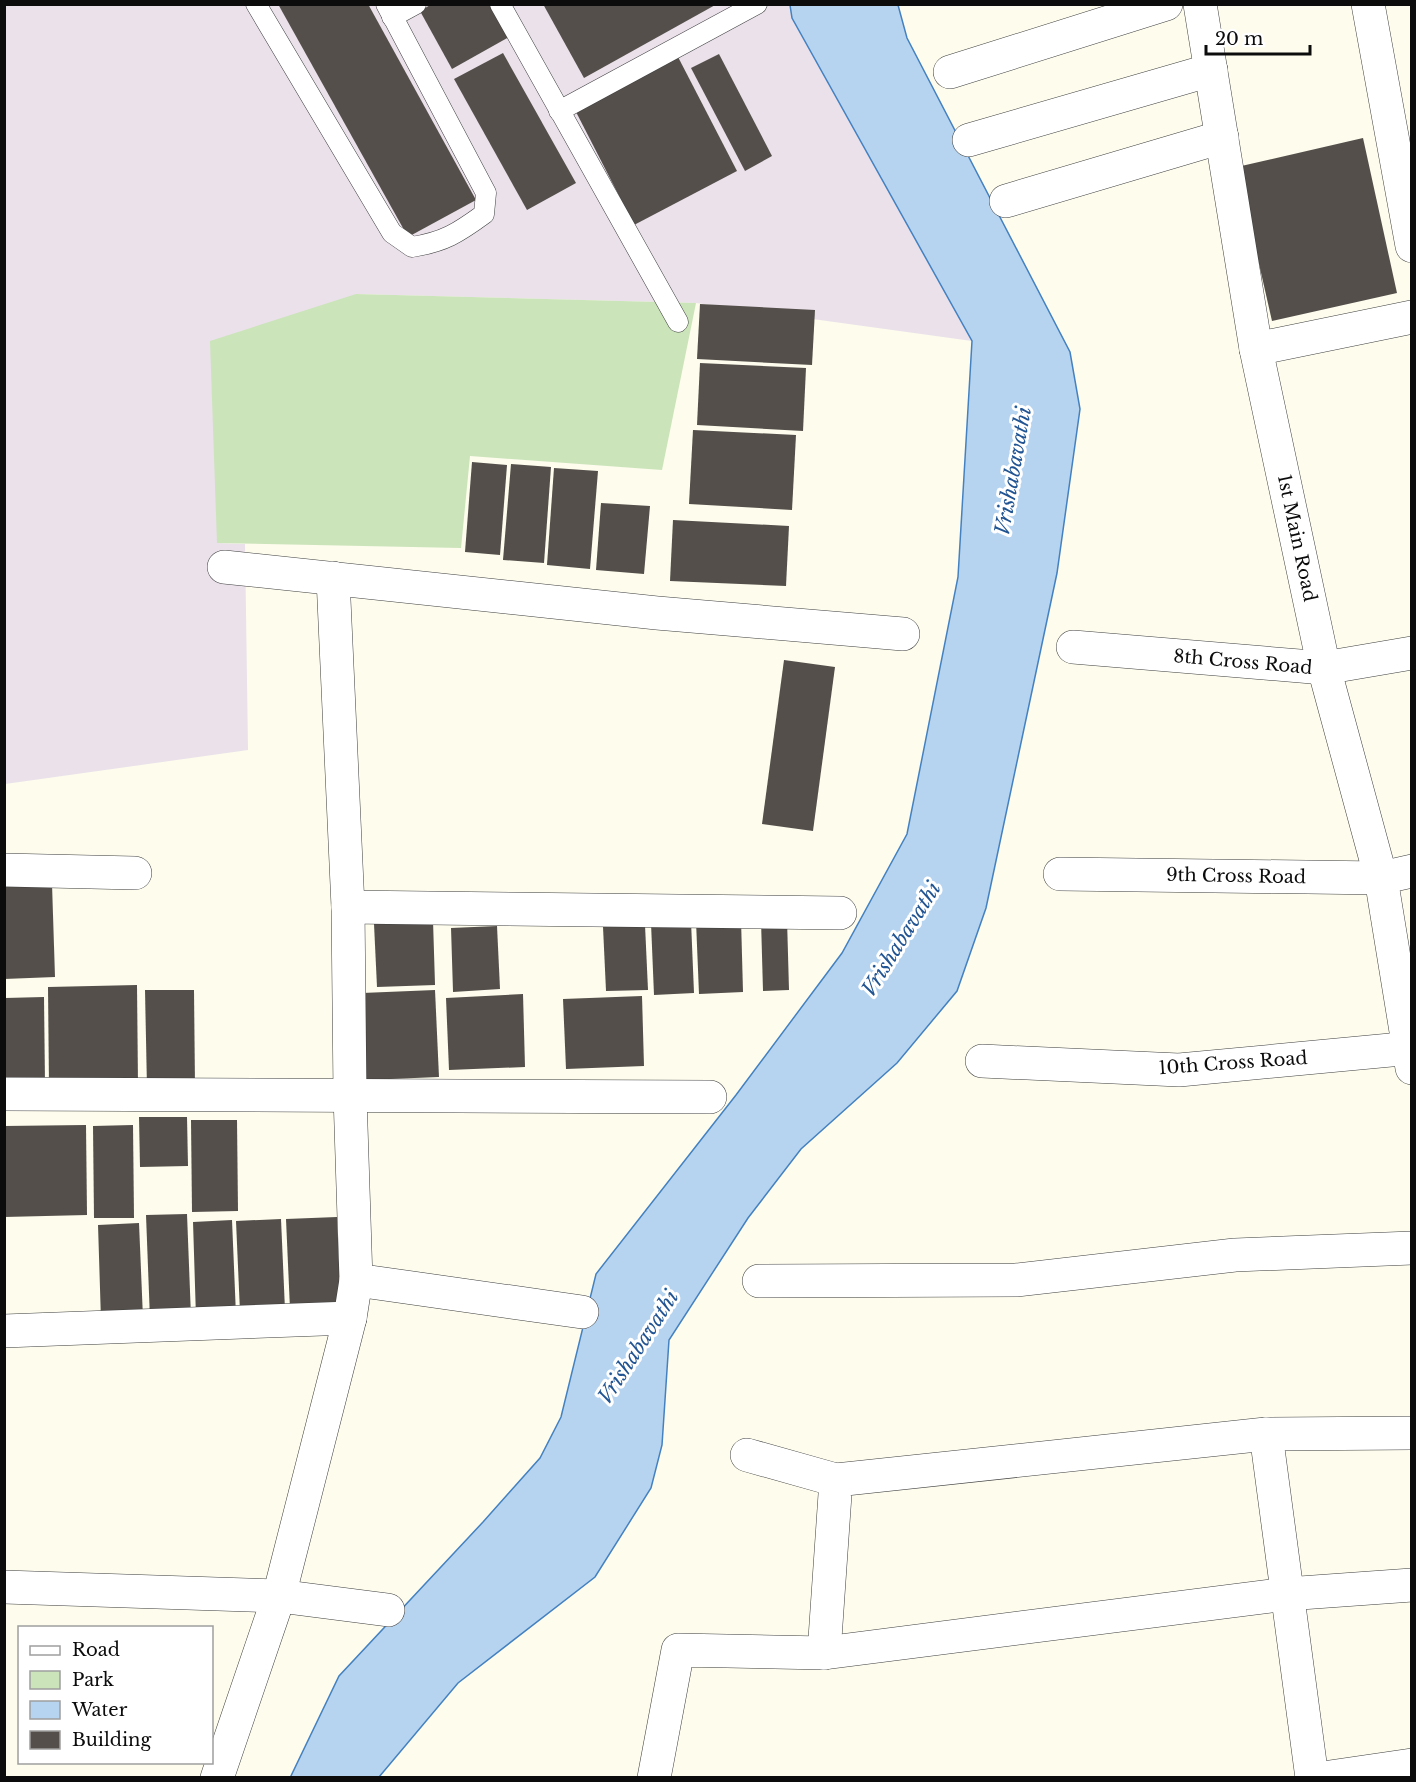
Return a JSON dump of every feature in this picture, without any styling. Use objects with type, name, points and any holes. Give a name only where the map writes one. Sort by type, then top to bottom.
[{"type":"street","points":[[950,72],[1166,4]]},
{"type":"street","name":"1st Main Road","points":[[1200,4],[1256,349],[1324,668],[1396,875],[1410,1055]]},
{"type":"street","points":[[1368,4],[1412,246]]},
{"type":"street","points":[[969,140],[1211,70]]},
{"type":"street","points":[[1006,201],[1222,137]]},
{"type":"street","points":[[1256,349],[1412,317]]},
{"type":"street","points":[[224,567],[657,613],[903,634]]},
{"type":"street","points":[[217,1778],[279,1596],[350,1318],[356,1280],[350,1095],[348,907],[333,578]]},
{"type":"street","name":"8th Cross Road","points":[[1073,648],[1324,668],[1412,653]]},
{"type":"street","points":[[4,870],[135,873]]},
{"type":"street","name":"9th Cross Road","points":[[1060,874],[1396,875]]},
{"type":"street","points":[[348,907],[840,913]]},
{"type":"street","name":"10th Cross Road","points":[[982,1061],[1179,1070],[1410,1055]]},
{"type":"street","points":[[4,1094],[710,1097]]},
{"type":"street","points":[[759,1281],[1016,1280],[1234,1255],[1412,1248]]},
{"type":"street","points":[[356,1280],[582,1312]]},
{"type":"street","points":[[4,1331],[350,1318]]},
{"type":"street","points":[[747,1455],[836,1480],[1266,1434],[1412,1433]]},
{"type":"street","points":[[1266,1434],[1312,1778]]},
{"type":"street","points":[[824,1653],[836,1480]]},
{"type":"street","points":[[654,1778],[678,1650],[824,1653],[1286,1594],[1412,1585]]},
{"type":"street","points":[[4,1587],[279,1596],[388,1610]]},
{"type":"street","points":[[1323,1778],[1412,1765]]},
{"type":"lane","points":[[256,4],[392,233],[412,247],[432,244],[458,233],[484,214],[486,193],[389,11],[416,4]]},
{"type":"lane","points":[[500,4],[678,322]]},
{"type":"lane","points":[[559,111],[757,4]]},
{"type":"shaded area","points":[[4,5],[790,5],[792,18],[972,341],[696,303],[356,294],[217,543],[245,544],[248,750],[5,784]]},
{"type":"green space","points":[[356,294],[696,303],[662,470],[470,456],[461,548],[217,543],[210,341]]},
{"type":"water","name":"Vrishabavathi","points":[[790,5],[898,5],[907,38],[1070,352],[1080,409],[1057,573],[986,908],[957,991],[897,1063],[801,1149],[748,1218],[669,1340],[662,1445],[651,1488],[595,1577],[458,1683],[379,1777],[290,1778],[339,1676],[540,1458],[561,1417],[596,1274],[736,1095],[842,953],[907,834],[958,577],[972,341],[792,18]]},
{"type":"building","points":[[278,4],[368,4],[476,200],[408,237]]},
{"type":"building","points":[[432,4],[491,4],[509,37],[452,69],[420,11]]},
{"type":"building","points":[[543,4],[717,4],[584,78]]},
{"type":"building","points":[[503,53],[576,183],[527,210],[454,79]]},
{"type":"building","points":[[719,54],[772,156],[745,171],[691,68]]},
{"type":"building","points":[[677,55],[737,171],[634,225],[574,108]]},
{"type":"building","points":[[1363,138],[1397,293],[1272,321],[1237,167]]},
{"type":"building","points":[[700,304],[815,310],[812,365],[697,359]]},
{"type":"building","points":[[700,363],[806,368],[803,431],[697,425]]},
{"type":"building","points":[[693,430],[796,435],[792,510],[689,504]]},
{"type":"building","points":[[472,462],[507,465],[500,555],[465,552]]},
{"type":"building","points":[[511,464],[551,467],[544,563],[503,560]]},
{"type":"building","points":[[554,468],[598,471],[590,569],[547,565]]},
{"type":"building","points":[[601,503],[650,506],[644,574],[596,570]]},
{"type":"building","points":[[673,520],[789,526],[786,586],[670,581]]},
{"type":"building","points":[[784,660],[835,667],[813,831],[762,824]]},
{"type":"building","points":[[52,884],[55,977],[4,979],[4,886]]},
{"type":"building","points":[[741,919],[743,992],[699,994],[696,921]]},
{"type":"building","points":[[787,919],[789,990],[763,991],[761,920]]},
{"type":"building","points":[[433,921],[435,985],[377,987],[374,924]]},
{"type":"building","points":[[691,921],[694,993],[654,995],[651,923]]},
{"type":"building","points":[[645,925],[648,990],[606,991],[603,927]]},
{"type":"building","points":[[497,926],[500,989],[453,992],[451,928]]},
{"type":"building","points":[[137,985],[138,1085],[49,1086],[48,987]]},
{"type":"building","points":[[145,990],[194,990],[195,1086],[147,1088]]},
{"type":"building","points":[[435,990],[439,1077],[366,1080],[362,993]]},
{"type":"building","points":[[523,994],[525,1067],[449,1070],[446,998]]},
{"type":"building","points":[[642,996],[644,1066],[566,1069],[563,999]]},
{"type":"building","points":[[44,997],[45,1084],[5,1084],[5,998]]},
{"type":"building","points":[[139,1117],[187,1117],[188,1166],[140,1167]]},
{"type":"building","points":[[191,1120],[237,1120],[238,1211],[192,1212]]},
{"type":"building","points":[[86,1125],[87,1215],[4,1217],[4,1126]]},
{"type":"building","points":[[133,1125],[134,1218],[94,1218],[93,1126]]},
{"type":"building","points":[[187,1214],[191,1317],[150,1319],[146,1215]]},
{"type":"building","points":[[337,1217],[341,1308],[290,1309],[286,1219]]},
{"type":"building","points":[[281,1219],[285,1310],[240,1312],[236,1221]]},
{"type":"building","points":[[232,1220],[236,1315],[196,1317],[193,1222]]},
{"type":"building","points":[[139,1223],[143,1318],[101,1320],[98,1225]]}]
